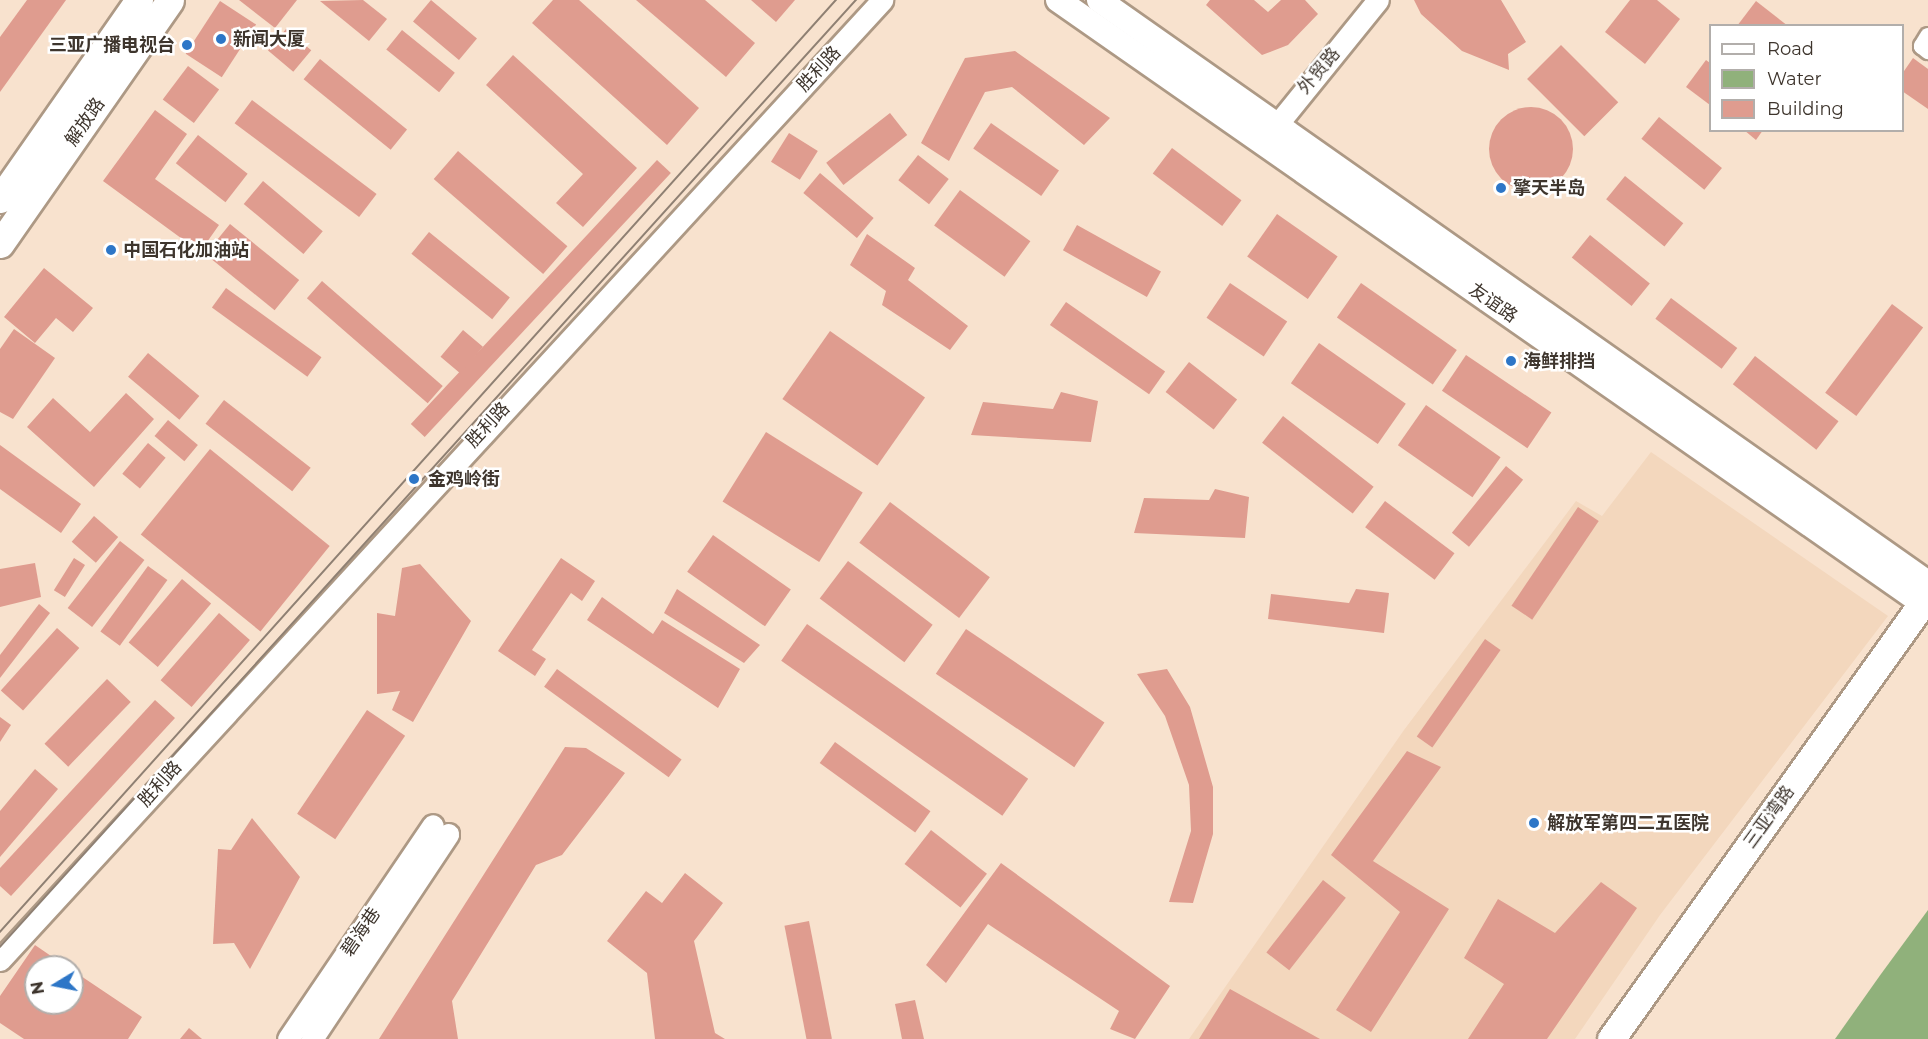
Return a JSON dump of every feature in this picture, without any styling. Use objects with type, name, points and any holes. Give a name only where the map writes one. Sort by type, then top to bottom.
[{"type":"main road","name":"解放路","points":[[0,199],[139,0]]},
{"type":"main road","name":"解放路","points":[[0,244],[170,0]]},
{"type":"main road","name":"友谊路","points":[[1058,0],[1268,134],[1927,603]]},
{"type":"main road","name":"友谊路","points":[[1099,0],[1268,134]]},
{"type":"main road","name":"三亚湾路","points":[[1611,1039],[1927,603]]},
{"type":"main road","name":"三亚湾路","points":[[1634,1039],[1927,603]]},
{"type":"street","name":"胜利路","points":[[0,960],[882,0]]},
{"type":"street","name":"外贸路","points":[[1268,134],[1378,0]]},
{"type":"street","points":[[1928,36],[1922,46],[1928,51]]},
{"type":"street","name":"碧海巷","points":[[288,1039],[441,830],[312,1039]]},
{"type":"shaded area","name":"解放军第四二五医院","points":[[1651,452],[1888,616],[1660,915],[1575,1039],[1189,1039],[1404,730],[1576,501],[1602,516]]},
{"type":"water","points":[[1928,910],[1928,1039],[1835,1039],[1881,974]]},
{"type":"building","points":[[27,0],[66,0],[0,92],[0,37]]},
{"type":"building","points":[[239,0],[297,0],[275,28]]},
{"type":"building","points":[[363,0],[387,19],[369,41],[320,1]]},
{"type":"building","points":[[431,0],[477,39],[459,60],[413,21]]},
{"type":"building","points":[[553,0],[579,0],[699,108],[667,145],[532,23]]},
{"type":"building","points":[[636,0],[705,0],[755,43],[726,77]]},
{"type":"building","points":[[751,0],[795,0],[776,22]]},
{"type":"building","points":[[1210,0],[1254,0],[1268,12],[1281,0],[1305,0],[1318,14],[1288,45],[1262,55],[1206,5]]},
{"type":"building","points":[[1414,0],[1501,0],[1526,42],[1508,54],[1509,70],[1462,51],[1421,14]]},
{"type":"building","points":[[1630,0],[1657,0],[1680,19],[1645,64],[1605,32]]},
{"type":"building","name":"新闻大厦","points":[[220,1],[256,24],[222,77],[186,54]]},
{"type":"building","points":[[1756,1],[1785,24],[1739,24]]},
{"type":"building","points":[[286,29],[311,50],[293,72],[268,50]]},
{"type":"building","points":[[402,30],[455,73],[439,92],[386,49]]},
{"type":"building","points":[[1561,45],[1618,102],[1584,136],[1527,79]]},
{"type":"building","points":[[1015,51],[1110,118],[1084,145],[1012,87],[985,92],[949,161],[921,143],[965,58]]},
{"type":"building","points":[[513,55],[637,168],[583,227],[556,203],[583,174],[486,85]]},
{"type":"building","points":[[1913,58],[1928,69],[1928,109],[1904,92],[1904,71]]},
{"type":"building","points":[[320,59],[407,129],[391,150],[304,79]]},
{"type":"building","points":[[1706,60],[1709,62],[1709,104],[1686,87]]},
{"type":"building","points":[[188,66],[219,89],[194,123],[163,100]]},
{"type":"building","points":[[252,100],[377,194],[359,217],[235,123]]},
{"type":"building","points":[[1531,107],[1554,114],[1566,126],[1573,149],[1566,172],[1554,184],[1531,191],[1508,184],[1496,172],[1489,149],[1496,126],[1508,114]]},
{"type":"building","points":[[155,110],[187,134],[155,179],[219,225],[200,252],[103,181]]},
{"type":"building","points":[[890,113],[907,135],[843,185],[826,163]]},
{"type":"building","points":[[1659,117],[1722,168],[1704,190],[1641,139]]},
{"type":"building","points":[[991,123],[1059,171],[1041,196],[973,148]]},
{"type":"building","points":[[1746,132],[1762,132],[1756,140]]},
{"type":"building","points":[[789,133],[818,151],[800,180],[771,162]]},
{"type":"building","points":[[198,135],[248,174],[225,202],[176,163]]},
{"type":"building","points":[[1172,148],[1241,200],[1222,226],[1153,174]]},
{"type":"building","points":[[458,151],[567,246],[543,274],[434,179]]},
{"type":"building","points":[[918,155],[949,179],[929,204],[898,180]]},
{"type":"building","points":[[657,160],[671,173],[425,437],[411,424]]},
{"type":"building","points":[[820,173],[874,218],[857,238],[803,193]]},
{"type":"building","points":[[1625,176],[1683,223],[1664,247],[1606,199]]},
{"type":"building","points":[[263,181],[323,231],[303,254],[244,204]]},
{"type":"building","points":[[960,190],[1030,241],[1005,277],[934,226]]},
{"type":"building","points":[[1277,214],[1338,256],[1308,299],[1247,257]]},
{"type":"building","points":[[230,224],[299,280],[275,310],[205,254]]},
{"type":"building","points":[[1077,225],[1161,272],[1147,297],[1063,250]]},
{"type":"building","points":[[429,232],[510,297],[492,319],[411,254]]},
{"type":"building","points":[[867,234],[915,268],[908,280],[968,326],[950,350],[882,305],[886,291],[850,265]]},
{"type":"building","points":[[1590,235],[1650,283],[1632,306],[1572,258]]},
{"type":"building","points":[[44,268],[93,308],[73,332],[56,318],[35,343],[4,317]]},
{"type":"building","points":[[322,281],[443,386],[428,403],[307,298]]},
{"type":"building","points":[[1230,283],[1287,322],[1264,356],[1207,318]]},
{"type":"building","points":[[1361,283],[1457,350],[1433,385],[1337,317]]},
{"type":"building","points":[[226,288],[321,357],[307,377],[212,307]]},
{"type":"building","points":[[1671,298],[1737,348],[1722,369],[1655,319]]},
{"type":"building","points":[[1066,302],[1165,371],[1149,394],[1050,325]]},
{"type":"building","points":[[1892,304],[1923,327],[1856,416],[1825,393]]},
{"type":"building","points":[[14,329],[55,358],[13,419],[0,412],[0,349]]},
{"type":"building","points":[[463,330],[483,347],[460,374],[441,357]]},
{"type":"building","points":[[830,331],[925,398],[877,466],[782,399]]},
{"type":"building","points":[[1319,343],[1406,404],[1378,444],[1291,383]]},
{"type":"building","points":[[148,353],[199,396],[179,420],[128,377]]},
{"type":"building","points":[[1466,355],[1551,413],[1527,448],[1442,391]]},
{"type":"building","points":[[1755,356],[1839,421],[1816,450],[1733,384]]},
{"type":"building","points":[[1189,362],[1237,400],[1214,429],[1166,392]]},
{"type":"building","points":[[1061,392],[1098,401],[1091,442],[971,435],[983,402],[1053,409]]},
{"type":"building","points":[[126,393],[154,419],[94,487],[27,427],[53,398],[90,432]]},
{"type":"building","points":[[224,400],[311,468],[292,491],[206,424]]},
{"type":"building","points":[[1426,405],[1501,457],[1472,497],[1398,445]]},
{"type":"building","points":[[1283,416],[1374,487],[1353,514],[1262,443]]},
{"type":"building","points":[[168,420],[198,445],[184,461],[155,436]]},
{"type":"building","points":[[766,432],[863,492],[819,562],[723,502]]},
{"type":"building","points":[[148,443],[166,458],[140,488],[122,474]]},
{"type":"building","points":[[0,445],[81,504],[61,533],[0,489]]},
{"type":"building","points":[[210,449],[330,546],[260,631],[141,534]]},
{"type":"building","points":[[1506,466],[1523,480],[1469,547],[1452,533]]},
{"type":"building","points":[[1215,489],[1249,497],[1245,538],[1134,533],[1144,498],[1209,500]]},
{"type":"building","points":[[1385,501],[1454,553],[1435,580],[1365,527]]},
{"type":"building","points":[[890,502],[990,577],[959,618],[859,543]]},
{"type":"building","points":[[1578,507],[1599,521],[1532,620],[1511,606]]},
{"type":"building","points":[[94,516],[118,537],[96,563],[72,542]]},
{"type":"building","points":[[713,535],[791,589],[765,626],[687,572]]},
{"type":"building","points":[[120,541],[144,560],[92,627],[68,608]]},
{"type":"building","points":[[74,558],[85,565],[65,597],[54,590]]},
{"type":"building","points":[[561,558],[595,581],[582,601],[571,593],[532,650],[546,659],[535,676],[498,651]]},
{"type":"building","points":[[848,561],[933,625],[904,662],[820,599]]},
{"type":"building","points":[[35,563],[41,597],[0,607],[0,569]]},
{"type":"building","points":[[420,564],[471,621],[413,722],[392,710],[400,691],[377,694],[377,613],[395,616],[402,568]]},
{"type":"building","points":[[148,566],[167,580],[120,646],[100,632]]},
{"type":"building","points":[[182,579],[211,603],[158,667],[129,643]]},
{"type":"building","points":[[677,589],[760,645],[744,663],[664,613]]},
{"type":"building","points":[[1356,589],[1389,593],[1384,633],[1268,619],[1271,594],[1349,603]]},
{"type":"building","points":[[602,597],[653,634],[662,620],[740,669],[718,708],[587,620]]},
{"type":"building","points":[[39,604],[50,613],[0,678],[0,655]]},
{"type":"building","points":[[219,613],[250,640],[192,707],[161,680]]},
{"type":"building","points":[[807,624],[1028,779],[1002,816],[781,661]]},
{"type":"building","points":[[57,628],[79,648],[23,710],[1,690]]},
{"type":"building","points":[[966,629],[1104,722],[1074,767],[936,674]]},
{"type":"building","points":[[1485,639],[1501,650],[1432,747],[1417,736]]},
{"type":"building","points":[[557,669],[682,760],[669,777],[544,687]]},
{"type":"building","points":[[1167,669],[1190,707],[1213,787],[1213,834],[1193,903],[1169,902],[1191,831],[1189,785],[1165,716],[1137,674]]},
{"type":"building","points":[[107,679],[131,702],[68,767],[44,744]]},
{"type":"building","points":[[155,700],[175,718],[11,896],[0,886],[0,868]]},
{"type":"building","points":[[367,710],[405,736],[335,839],[297,814]]},
{"type":"building","points":[[0,717],[11,725],[0,742]]},
{"type":"building","points":[[835,742],[930,811],[915,832],[820,763]]},
{"type":"building","points":[[565,747],[586,748],[625,773],[562,855],[536,865],[452,1001],[458,1039],[379,1039]]},
{"type":"building","points":[[1407,751],[1441,767],[1373,861],[1449,909],[1371,1032],[1336,1010],[1400,912],[1331,855]]},
{"type":"building","points":[[35,769],[58,789],[0,857],[0,811]]},
{"type":"building","points":[[252,818],[300,877],[250,969],[234,943],[213,944],[218,849],[231,850]]},
{"type":"building","points":[[931,830],[987,874],[960,908],[905,864]]},
{"type":"building","points":[[1001,863],[1170,986],[1135,1039],[1110,1029],[1119,1011],[988,924],[946,983],[926,965]]},
{"type":"building","points":[[685,873],[723,903],[694,941],[715,1033],[725,1039],[655,1039],[647,973],[607,941],[646,891],[662,903]]},
{"type":"building","points":[[1323,880],[1346,898],[1289,970],[1266,952]]},
{"type":"building","points":[[1601,882],[1637,908],[1547,1039],[1468,1039],[1504,984],[1464,958],[1498,899],[1555,933]]},
{"type":"building","points":[[809,921],[832,1039],[806,1039],[784,926]]},
{"type":"building","points":[[35,945],[50,955],[28,955]]},
{"type":"building","points":[[24,961],[24,1015],[84,1015],[84,978],[142,1017],[128,1039],[24,1039],[0,1023],[0,996]]},
{"type":"building","points":[[1230,989],[1320,1039],[1199,1039]]},
{"type":"building","points":[[915,1000],[924,1039],[902,1039],[895,1004]]},
{"type":"building","points":[[189,1028],[202,1039],[180,1039]]},
{"type":"tram line","points":[[0,932],[836,0]]},
{"type":"tram line","points":[[0,947],[856,0]]},
{"type":"place","name":"新闻大厦","points":[[221,39]]},
{"type":"place","name":"三亚广播电视台","points":[[187,45]]},
{"type":"place","name":"擎天半岛","points":[[1501,188]]},
{"type":"place","name":"中国石化加油站","points":[[111,250]]},
{"type":"place","name":"海鲜排挡","points":[[1511,361]]},
{"type":"place","name":"金鸡岭街","points":[[414,479]]},
{"type":"place","name":"解放军第四二五医院","points":[[1534,823]]}]
